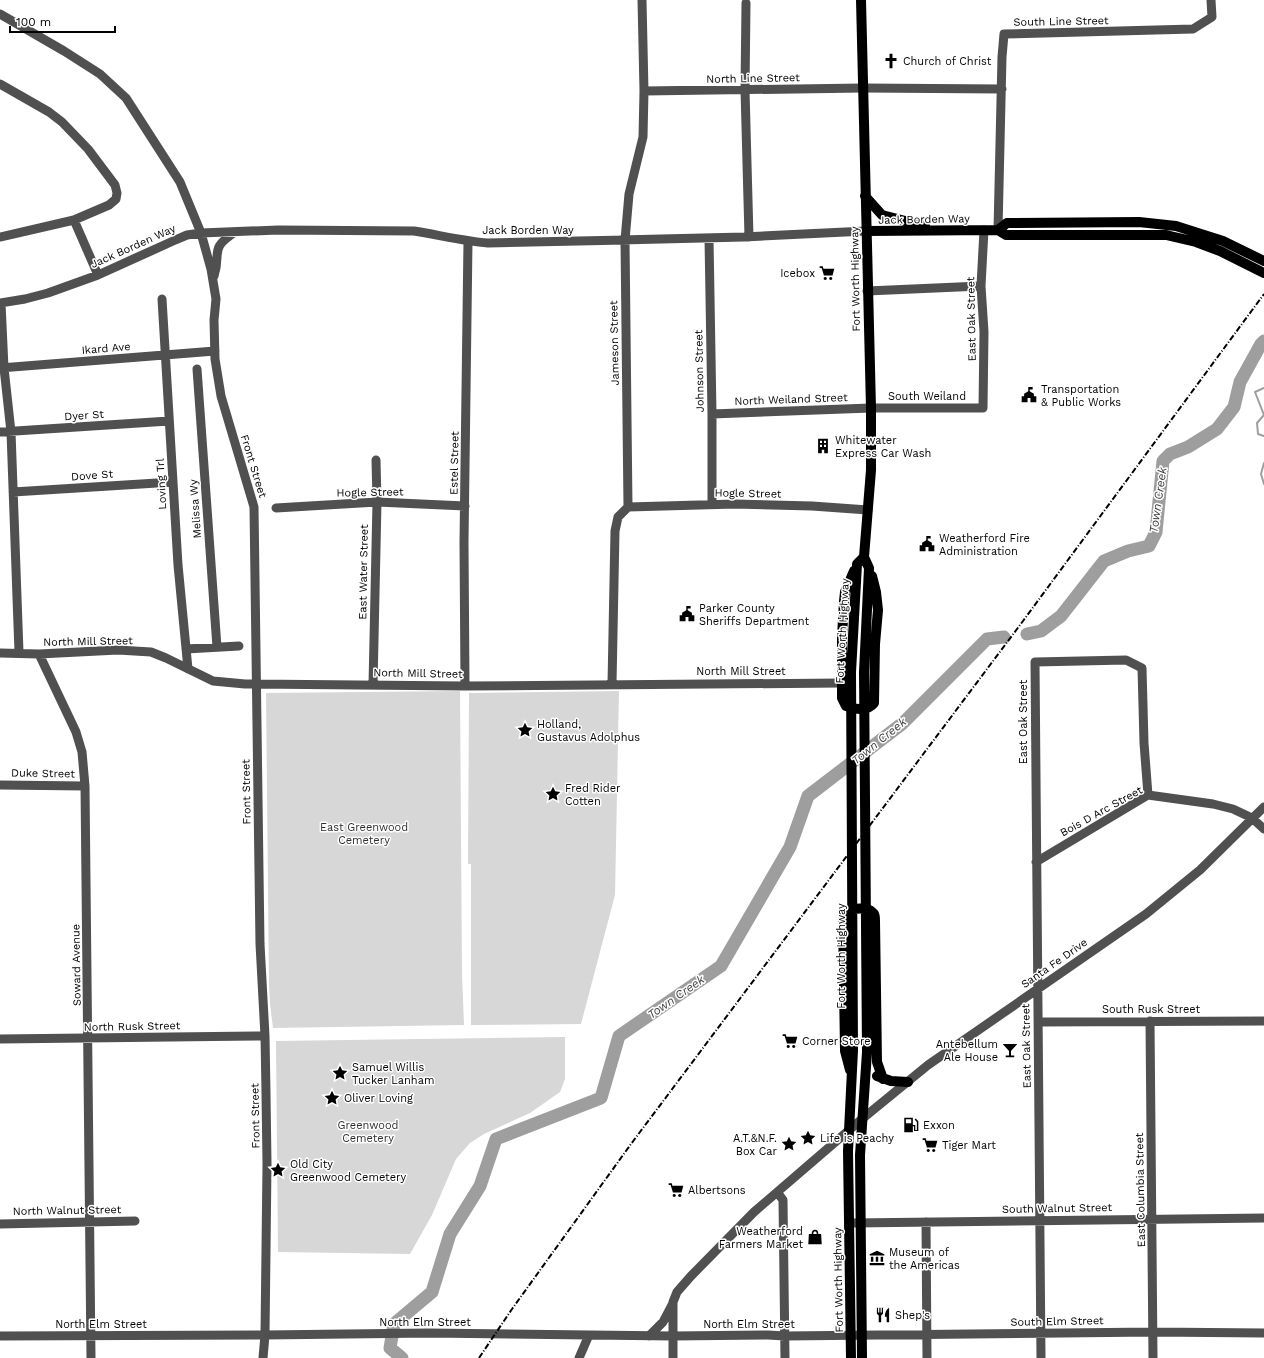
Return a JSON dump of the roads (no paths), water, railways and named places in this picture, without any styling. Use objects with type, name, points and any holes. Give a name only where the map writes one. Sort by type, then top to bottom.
[{"type":"main road","name":"Fort Worth Highway","points":[[851,1358],[848,1151],[853,1080],[851,672],[861,560],[868,510],[871,408],[861,0]]},
{"type":"main road","points":[[865,196],[882,215],[940,230]]},
{"type":"main road","name":"Jack Borden Way","points":[[998,230],[1007,223],[1139,222],[1176,226],[1224,241],[1264,261]]},
{"type":"main road","name":"Jack Borden Way","points":[[866,231],[998,230],[1006,236],[1166,235],[1196,242],[1220,251],[1264,273]]},
{"type":"main road","name":"Fort Worth Highway","points":[[861,560],[869,568],[864,672],[867,1052],[860,1155],[862,1358]]},
{"type":"main road","points":[[861,560],[845,592],[844,601],[842,698],[846,706],[851,708],[866,709],[871,707],[874,703],[875,697],[875,644],[878,610],[876,592],[869,568]]},
{"type":"main road","points":[[853,1080],[845,1051],[843,919],[844,914],[852,909],[867,909],[871,910],[874,914],[877,1062],[883,1079]]},
{"type":"main road","points":[[867,1052],[874,1072],[878,1077],[890,1081],[908,1082]]},
{"type":"street","name":"Jameson Street","points":[[628,507],[625,240],[629,194],[642,137],[644,91],[642,0]]},
{"type":"street","name":"South Line Street","points":[[1002,89],[1004,34],[1193,29],[1212,17],[1212,0]]},
{"type":"street","points":[[746,3],[745,90],[749,237]]},
{"type":"street","name":"Front Street","points":[[0,14],[64,51],[100,74],[126,98],[180,182],[201,232],[211,269],[216,299],[214,320],[215,351],[221,396],[254,507],[260,944],[265,1036],[267,1164],[265,1335],[263,1358]]},
{"type":"street","points":[[0,84],[49,112],[62,122],[88,149],[115,185],[117,193],[116,199],[109,205],[74,220],[0,237]]},
{"type":"street","name":"North Line Street","points":[[644,91],[863,88]]},
{"type":"street","points":[[863,88],[1002,89],[998,230]]},
{"type":"street","points":[[74,220],[98,275]]},
{"type":"street","name":"Jack Borden Way","points":[[0,303],[48,293],[98,275],[187,235],[201,232],[278,230],[414,231],[468,241],[507,243],[749,237],[866,231]]},
{"type":"street","name":"East Oak Street","points":[[982,408],[984,332],[981,286],[984,230]]},
{"type":"street","points":[[213,282],[216,271],[218,248],[223,240],[236,231]]},
{"type":"street","name":"Johnson Street","points":[[709,238],[712,504]]},
{"type":"street","name":"Estel Street","points":[[464,686],[468,241]]},
{"type":"street","points":[[867,291],[981,286]]},
{"type":"street","name":"Loving Trl","points":[[162,299],[178,565],[188,669]]},
{"type":"street","points":[[0,303],[2,368],[11,432],[19,652]]},
{"type":"street","name":"Ikard Ave","points":[[2,368],[215,351]]},
{"type":"street","name":"Melissa Wy","points":[[197,369],[216,647]]},
{"type":"street","name":"North Weiland Street","points":[[712,414],[871,408]]},
{"type":"street","name":"South Weiland","points":[[871,408],[982,408]]},
{"type":"street","name":"Dyer St","points":[[0,432],[169,420]]},
{"type":"street","name":"East Water Street","points":[[373,684],[377,502],[376,460]]},
{"type":"street","name":"Dove St","points":[[14,492],[173,482]]},
{"type":"street","name":"Hogle Street","points":[[276,508],[377,502],[465,506]]},
{"type":"street","name":"Hogle Street","points":[[628,507],[712,504],[812,506],[868,510]]},
{"type":"street","points":[[612,684],[615,531],[618,518],[628,507]]},
{"type":"street","points":[[186,649],[239,646]]},
{"type":"street","name":"North Mill Street","points":[[0,653],[19,652],[39,654],[118,650],[151,652],[213,681],[256,684],[464,686],[842,683]]},
{"type":"street","name":"Soward Avenue","points":[[39,654],[76,732],[82,752],[85,786],[89,1038],[91,1358]]},
{"type":"street","name":"East Oak Street","points":[[1041,1358],[1035,662],[1126,660],[1142,668],[1144,743],[1148,796]]},
{"type":"street","name":"Duke Street","points":[[0,785],[85,786]]},
{"type":"street","name":"Bois D Arc Street","points":[[1036,862],[1148,796],[1213,804],[1233,809],[1252,818],[1264,829]]},
{"type":"street","name":"Santa Fe Drive","points":[[649,1336],[662,1322],[673,1302],[676,1292],[690,1276],[754,1212],[849,1130],[928,1065],[1146,914],[1168,897],[1200,870],[1264,807]]},
{"type":"street","name":"East Columbia Street","points":[[1150,1021],[1153,1219],[1153,1358]]},
{"type":"street","name":"South Rusk Street","points":[[1038,1022],[1264,1021]]},
{"type":"street","name":"North Rusk Street","points":[[0,1039],[265,1036]]},
{"type":"street","points":[[777,1192],[783,1200],[785,1358]]},
{"type":"street","name":"South Walnut Street","points":[[850,1223],[1264,1218]]},
{"type":"street","name":"North Walnut Street","points":[[0,1224],[135,1220]]},
{"type":"street","points":[[926,1222],[928,1358]]},
{"type":"street","points":[[673,1302],[673,1358]]},
{"type":"street","name":"South Elm Street","points":[[851,1336],[1153,1332],[1264,1333]]},
{"type":"street","name":"North Elm Street","points":[[0,1336],[409,1333],[649,1336],[851,1336]]},
{"type":"street","points":[[579,1358],[589,1335]]},
{"type":"waterway","name":"Town Creek","points":[[1027,634],[1041,631],[1061,616],[1104,561],[1128,551],[1149,546],[1156,532],[1163,461],[1170,454],[1188,447],[1217,429],[1234,407],[1240,382],[1264,341]]},
{"type":"waterway","points":[[1264,388],[1255,392],[1264,415],[1257,423],[1258,434],[1264,436]]},
{"type":"waterway","points":[[1264,463],[1261,474],[1264,484]]},
{"type":"waterway","name":"Town Creek","points":[[402,1358],[390,1348],[394,1324],[432,1292],[450,1234],[480,1186],[496,1139],[601,1098],[619,1036],[721,966],[790,847],[808,796],[903,723],[987,639],[1004,637]]},
{"type":"railway","points":[[479,1358],[512,1309],[631,1144],[1023,621],[1264,294]]},
{"type":"place","name":"Church of Christ","points":[[891,61]]},
{"type":"place","name":"Icebox","points":[[827,273]]},
{"type":"place","name":"Transportation & Public Works","points":[[1029,395]]},
{"type":"place","name":"Whitewater Express Car Wash","points":[[823,446]]},
{"type":"place","name":"Weatherford Fire Administration","points":[[927,544]]},
{"type":"place","name":"Parker County Sheriffs Department","points":[[687,614]]},
{"type":"place","name":"Holland, Gustavus Adolphus","points":[[525,730]]},
{"type":"place","name":"Fred Rider Cotten","points":[[553,794]]},
{"type":"place","name":"Corner Store","points":[[790,1041]]},
{"type":"place","name":"Antebellum Ale House","points":[[1010,1050]]},
{"type":"place","name":"Samuel Willis Tucker Lanham","points":[[340,1073]]},
{"type":"place","name":"Oliver Loving","points":[[332,1098]]},
{"type":"place","name":"Exxon","points":[[911,1125]]},
{"type":"place","name":"Life is Peachy","points":[[808,1138]]},
{"type":"place","name":"A.T.&N.F. Box Car","points":[[789,1144]]},
{"type":"place","name":"Tiger Mart","points":[[930,1145]]},
{"type":"place","name":"Old City Greenwood Cemetery","points":[[278,1170]]},
{"type":"place","name":"Albertsons","points":[[676,1190]]},
{"type":"place","name":"Weatherford Farmers Market","points":[[815,1237]]},
{"type":"place","name":"Museum of the Americas","points":[[877,1258]]},
{"type":"place","name":"Shep's","points":[[883,1315]]},
{"type":"park label","name":"East Greenwood Cemetery","points":[[364,833]]},
{"type":"park label","name":"Greenwood Cemetery","points":[[368,1131]]}]
